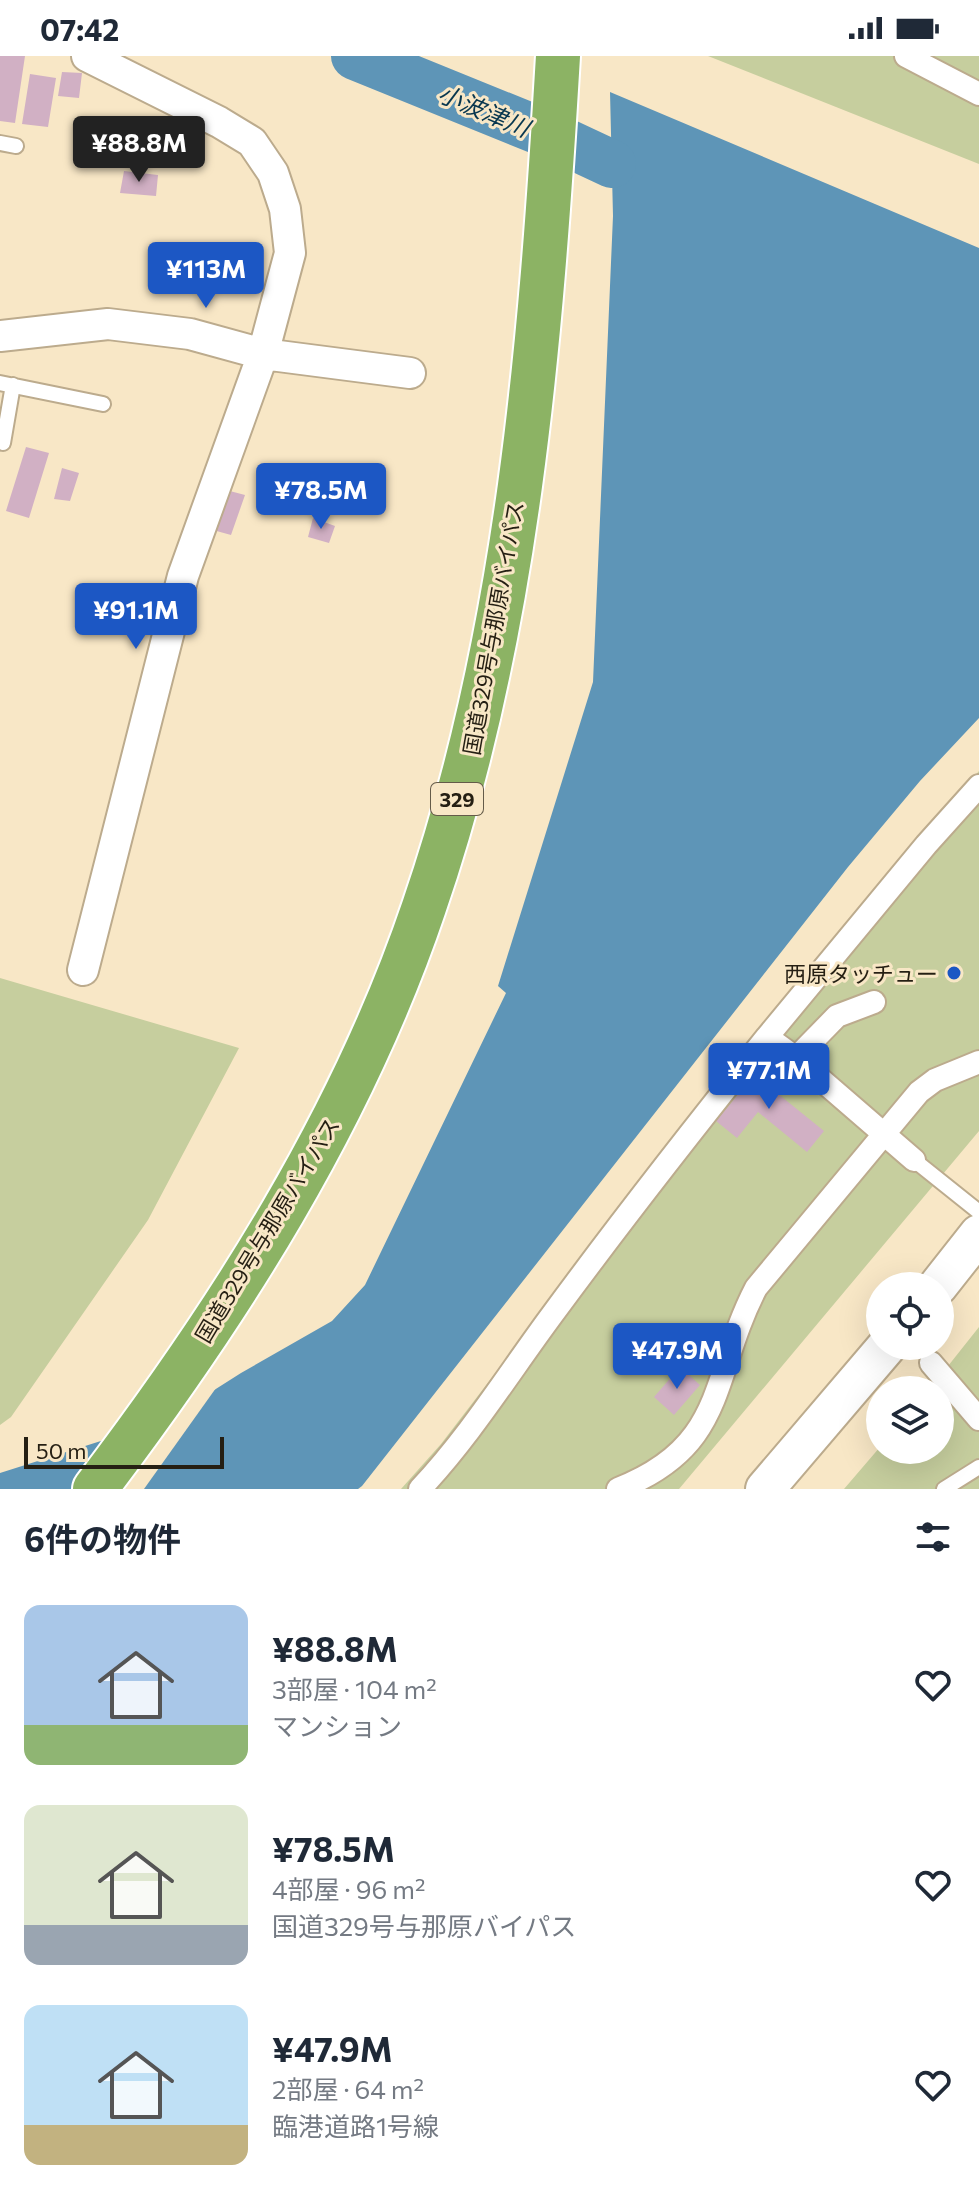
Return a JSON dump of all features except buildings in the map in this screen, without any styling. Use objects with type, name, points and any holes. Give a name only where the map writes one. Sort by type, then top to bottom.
[{"type":"highway","name":"国道329号与那原バイパス","points":[[95,1489],[204,1339],[285,1209],[354,1078],[403,965],[441,853],[478,723],[500,615],[525,444],[558,67]]},
{"type":"street","points":[[83,970],[183,576],[263,354],[290,253],[285,209],[273,173],[252,142],[87,56]]},
{"type":"street","points":[[906,56],[979,94]]},
{"type":"street","points":[[0,336],[108,324],[190,334],[263,354],[410,373]]},
{"type":"street","points":[[420,1489],[470,1428],[674,1154],[767,1037],[926,845],[979,786]]},
{"type":"street","points":[[796,1058],[837,1016],[874,1002]]},
{"type":"street","points":[[767,1037],[796,1058],[914,1160]]},
{"type":"street","points":[[618,1489],[660,1469],[692,1439],[705,1421],[717,1394],[744,1312],[756,1288],[905,1107],[927,1086],[951,1072],[979,1062]]},
{"type":"street","points":[[949,1272],[979,1234]]},
{"type":"street","points":[[765,1489],[875,1360]]},
{"type":"street","points":[[931,1363],[979,1419]]},
{"type":"lane","points":[[0,143],[16,146]]},
{"type":"lane","points":[[3,443],[7,384],[103,404]]},
{"type":"lane","points":[[914,1160],[979,1212]]},
{"type":"lane","points":[[944,1489],[979,1467]]},
{"type":"green space","points":[[708,56],[979,56],[979,164]]},
{"type":"green space","points":[[979,771],[979,1131],[679,1489],[401,1489],[441,1444],[754,1036]]},
{"type":"green space","points":[[0,978],[239,1048],[148,1220],[11,1417],[0,1425]]},
{"type":"green space","points":[[979,1327],[979,1489],[844,1489],[866,1463],[954,1464],[954,1376],[940,1376]]},
{"type":"water","points":[[610,92],[979,248],[979,718],[920,781],[848,867],[362,1486],[358,1489],[0,1489],[0,1473],[167,1420],[332,1321],[365,1285],[506,993],[498,986],[593,682],[613,216]]},
{"type":"pier","points":[[221,1381],[144,1489],[74,1489],[166,1417]]},
{"type":"waterway","name":"小波津川","points":[[355,56],[550,135],[612,164]]},
{"type":"place","name":"西原タッチュー","points":[[954,973]]}]
